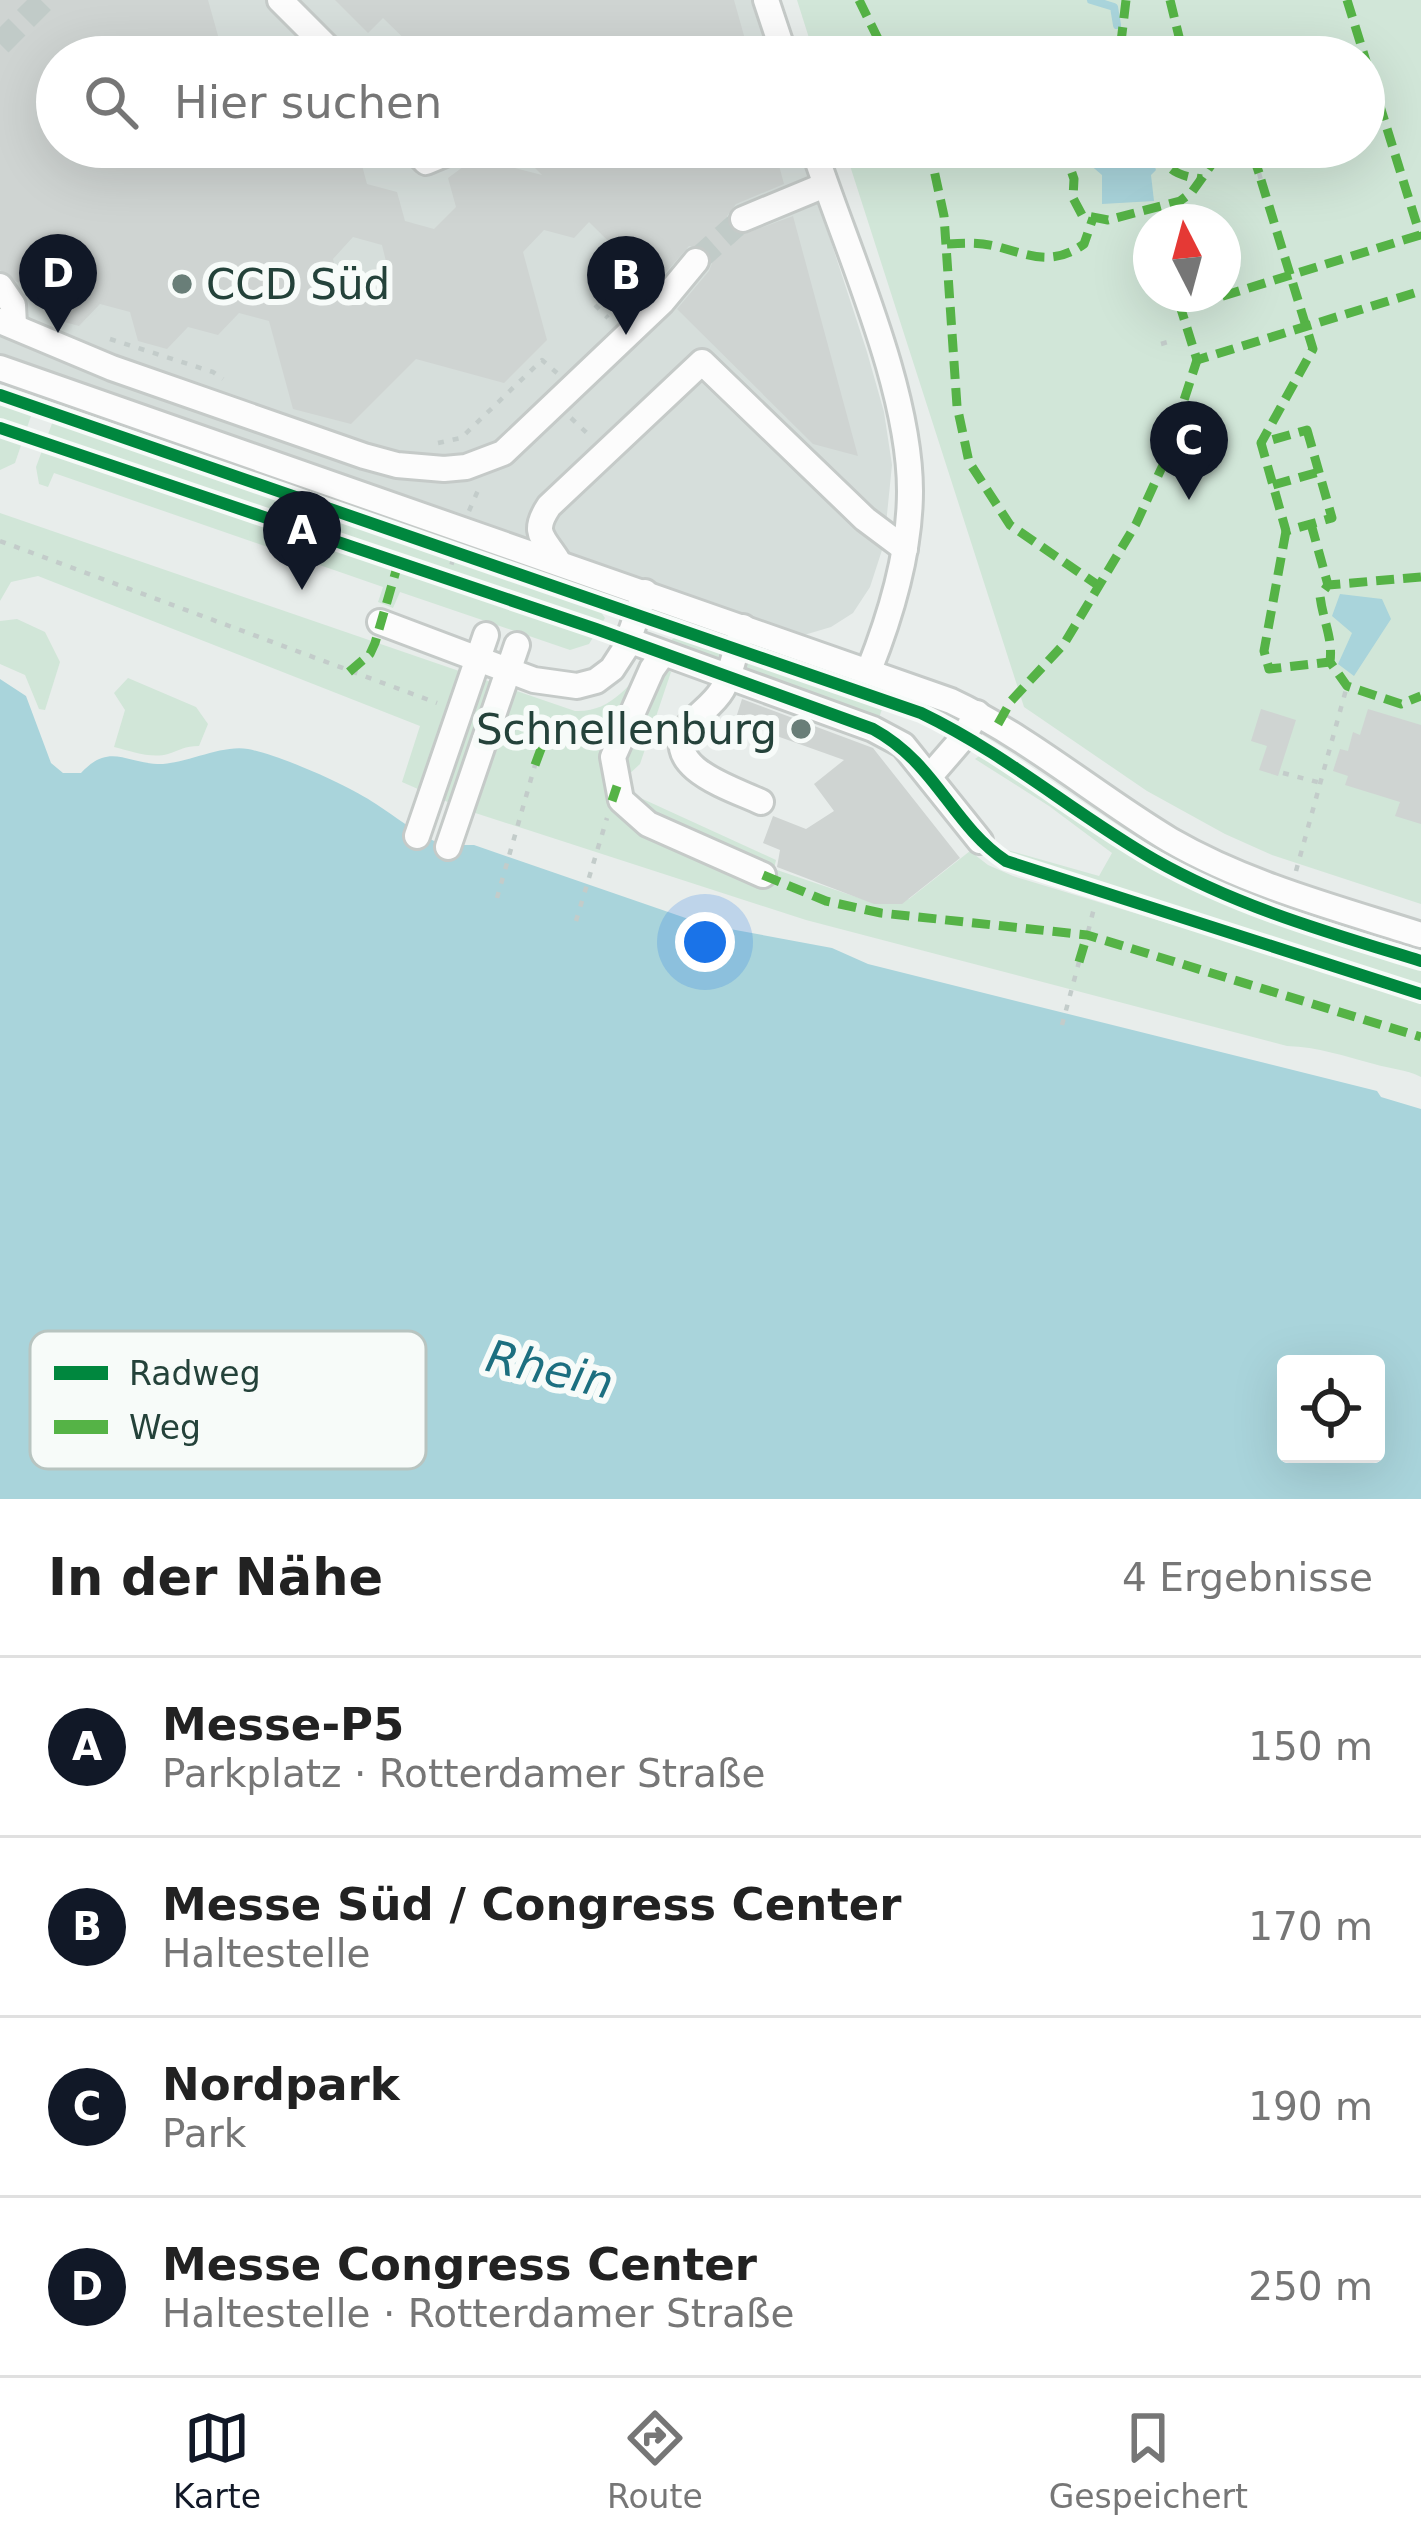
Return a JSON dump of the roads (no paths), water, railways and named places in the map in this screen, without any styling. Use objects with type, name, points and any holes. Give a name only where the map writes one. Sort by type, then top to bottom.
[{"type":"street","points":[[280,0],[317,36]]},
{"type":"street","points":[[766,0],[777,36]]},
{"type":"street","points":[[820,168],[890,372],[910,490],[905,549],[869,670]]},
{"type":"street","points":[[743,219],[825,185]]},
{"type":"street","points":[[13,327],[364,457],[426,469],[466,467],[503,453],[662,302],[695,261]]},
{"type":"street","points":[[0,286],[14,305],[6,370],[869,670],[977,713],[1173,842],[1290,894],[1421,935]]},
{"type":"street","points":[[558,561],[538,530],[549,506],[702,362],[865,519],[905,549]]},
{"type":"street","points":[[380,622],[482,647],[508,670],[557,686],[577,686],[596,681],[612,669],[628,640],[644,592]]},
{"type":"street","points":[[743,627],[721,692],[686,729],[684,754],[689,766],[703,775],[761,802]]},
{"type":"street","points":[[628,640],[873,729],[902,745],[980,841]]},
{"type":"street","points":[[448,847],[518,645]]},
{"type":"street","points":[[417,836],[482,647]]},
{"type":"street","points":[[662,655],[616,747],[614,774],[622,800],[632,812],[666,832],[763,875]]},
{"type":"street","points":[[930,776],[977,713]]},
{"type":"water","points":[[1094,168],[1155,168],[1151,175],[1154,201],[1102,204],[1102,175]]},
{"type":"water","points":[[1340,594],[1382,599],[1391,619],[1354,676],[1338,664],[1352,633],[1332,616]]},
{"type":"water","name":"Rhein","points":[[0,679],[26,696],[51,763],[63,773],[81,773],[109,756],[157,764],[248,749],[331,780],[454,849],[474,845],[703,924],[832,948],[868,964],[1377,1091],[1381,1097],[1421,1109],[1421,1499],[0,1499]]},
{"type":"waterway","points":[[1091,0],[1114,7],[1117,25]]},
{"type":"tunnel","points":[[0,44],[44,0]]},
{"type":"tunnel","points":[[696,261],[743,219]]},
{"type":"place","name":"CCD Süd","points":[[182,284]]},
{"type":"place","name":"Messe Congress Center","points":[[58,333]]},
{"type":"place","name":"Messe Süd / Congress Center","points":[[626,335]]},
{"type":"place","name":"Nordpark","points":[[1189,500]]},
{"type":"place","name":"Messe-P5","points":[[302,590]]},
{"type":"place","name":"Schnellenburg","points":[[801,729]]}]
